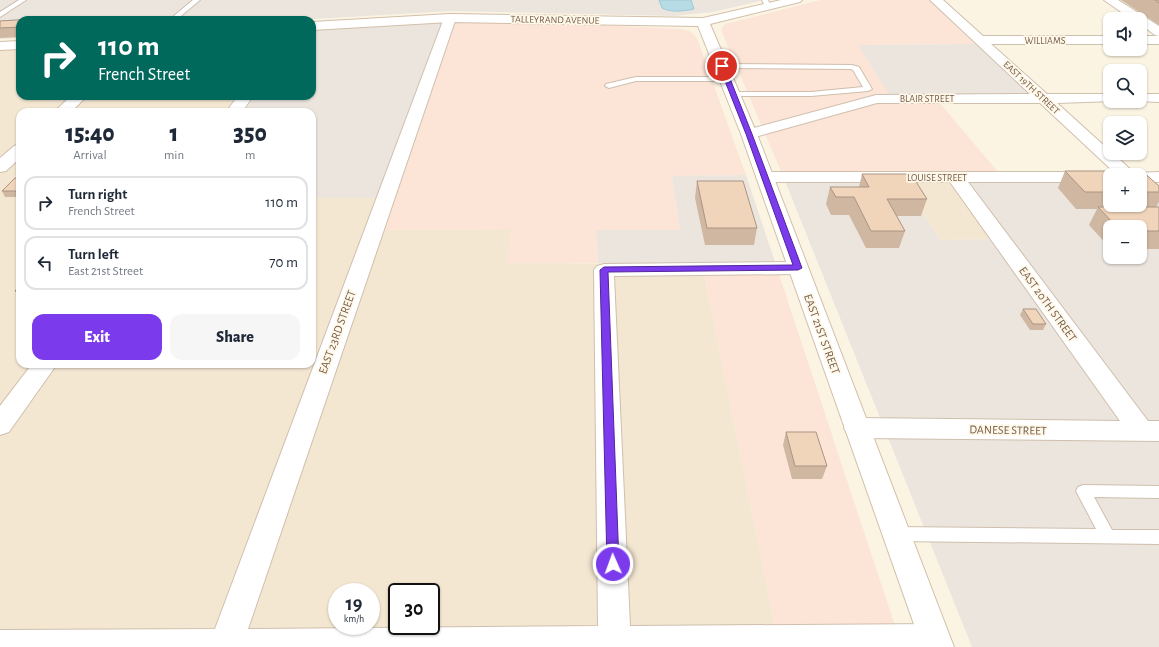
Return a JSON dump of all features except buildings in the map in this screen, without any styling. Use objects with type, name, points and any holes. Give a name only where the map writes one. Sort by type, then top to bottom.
[{"type":"street","name":"TALLEYRAND AVENUE","points":[[316,26],[450,18],[703,22],[766,3],[796,0]]},
{"type":"street","name":"EAST 19TH STREET","points":[[936,0],[1119,168]]},
{"type":"street","points":[[1110,0],[1129,12]]},
{"type":"street","name":"EAST 23RD STREET","points":[[226,646],[450,18]]},
{"type":"street","name":"EAST 21ST STREET","points":[[703,22],[749,134],[936,644]]},
{"type":"street","points":[[1147,24],[1159,32]]},
{"type":"street","name":"WILLIAMS","points":[[981,40],[1103,40]]},
{"type":"street","points":[[1147,40],[1159,40]]},
{"type":"street","points":[[0,46],[16,45]]},
{"type":"street","name":"BLAIR STREET","points":[[749,134],[876,98],[1103,98]]},
{"type":"street","points":[[1147,98],[1159,98]]},
{"type":"street","points":[[66,108],[76,100]]},
{"type":"street","points":[[0,167],[16,153]]},
{"type":"street","name":"LOUISE STREET","points":[[764,177],[1103,177]]},
{"type":"street","name":"EAST 20TH STREET","points":[[956,177],[1150,431]]},
{"type":"street","points":[[1147,177],[1159,177]]},
{"type":"street","points":[[615,644],[604,270],[798,268]]},
{"type":"street","points":[[0,425],[43,368]]},
{"type":"street","name":"DANESE STREET","points":[[857,428],[1150,431]]},
{"type":"street","points":[[0,646],[936,644]]},
{"type":"lane","points":[[0,15],[23,0]]},
{"type":"lane","points":[[177,16],[197,0]]},
{"type":"lane","points":[[608,86],[636,79],[728,80],[852,67],[856,69],[868,89],[811,94],[728,80]]},
{"type":"lane","points":[[1108,536],[1083,491],[1159,492]]},
{"type":"lane","points":[[896,534],[1159,537]]},
{"type":"shaded area","points":[[0,0],[765,0],[713,12],[673,16],[452,11],[316,19],[316,16],[16,16],[16,38],[0,39]]},
{"type":"shaded area","points":[[821,0],[929,0],[979,44],[858,45],[938,101],[1005,180],[785,181],[721,30],[725,24]]},
{"type":"shaded area","points":[[453,22],[602,25],[679,29],[690,31],[697,38],[746,175],[672,176],[680,230],[596,230],[598,263],[507,263],[511,229],[382,230]]},
{"type":"shaded area","points":[[453,22],[393,198],[316,198],[316,108],[246,108],[252,100],[316,100],[316,30]]},
{"type":"shaded area","points":[[979,44],[1038,99],[894,102],[858,45]]},
{"type":"shaded area","points":[[16,49],[16,100],[252,100],[246,108],[16,108],[16,368],[316,368],[316,198],[393,198],[382,230],[511,229],[508,263],[702,264],[779,647],[0,647],[0,51]]},
{"type":"shaded area","points":[[746,175],[776,265],[598,263],[596,230],[680,230],[672,176]]},
{"type":"shaded area","points":[[901,180],[964,180],[1007,239],[940,240]]},
{"type":"shaded area","points":[[901,180],[940,240],[1007,239],[964,180],[1103,182],[1103,212],[1147,212],[1147,200],[1159,192],[1159,647],[972,647],[785,181]]},
{"type":"shaded area","points":[[702,264],[776,265],[902,647],[779,647]]},
{"type":"water","points":[[659,0],[691,0],[694,9],[669,11],[662,8]]},
{"type":"route","points":[[613,564],[604,270],[798,268],[734,94],[722,66]]}]
